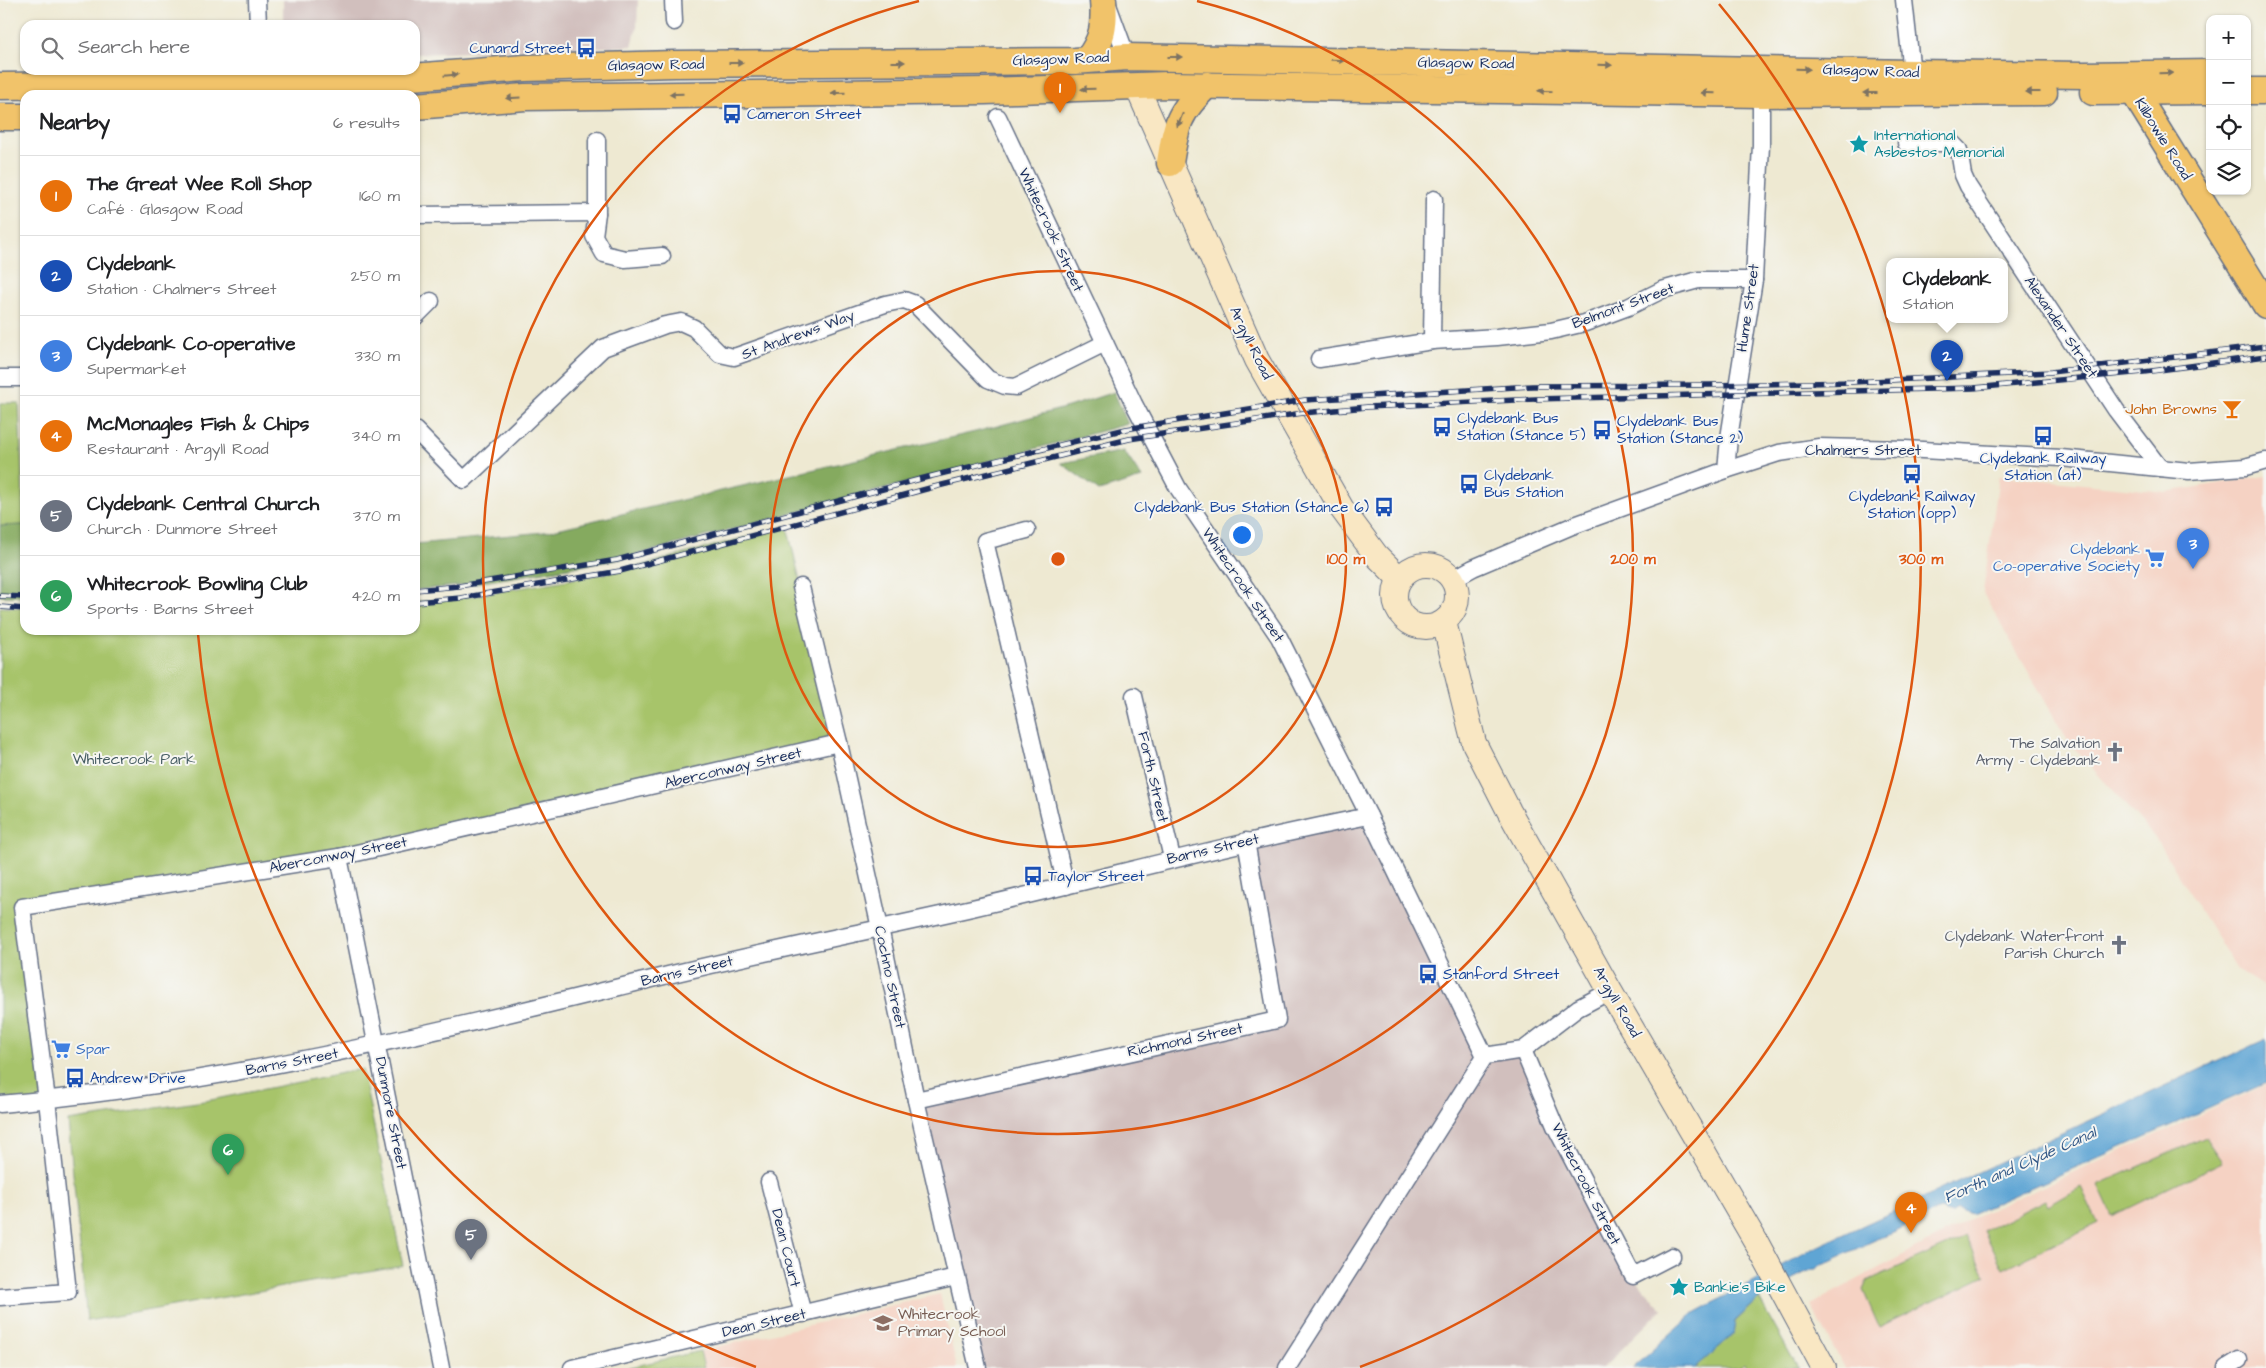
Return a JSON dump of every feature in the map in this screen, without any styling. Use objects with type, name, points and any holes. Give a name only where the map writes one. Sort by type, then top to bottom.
[{"type":"main road","points":[[1088,59],[1098,46],[1102,36],[1105,20],[1104,0]]},
{"type":"main road","name":"Glasgow Road","points":[[0,86],[348,82],[525,68],[675,64],[1065,61],[1126,57],[1762,81],[1912,73],[2128,84]]},
{"type":"main road","points":[[1126,57],[1137,87]]},
{"type":"main road","points":[[2251,72],[2266,72]]},
{"type":"main road","points":[[2128,84],[2206,74]]},
{"type":"main road","name":"Glasgow Road","points":[[420,106],[582,96],[985,92],[1207,85],[1762,81],[2128,84]]},
{"type":"main road","points":[[2128,84],[2206,91]]},
{"type":"main road","name":"Kilbowie Road","points":[[2128,84],[2266,305]]},
{"type":"main road","points":[[1170,163],[1175,131],[1182,114],[1207,85]]},
{"type":"main road","points":[[2251,91],[2266,91]]},
{"type":"main road","points":[[0,117],[20,117]]},
{"type":"street","points":[[257,0],[258,20]]},
{"type":"street","points":[[673,0],[674,22]]},
{"type":"street","points":[[1104,0],[1118,30],[1126,57]]},
{"type":"street","points":[[1904,0],[1912,73]]},
{"type":"street","name":"Hume Street","points":[[1726,470],[1729,438],[1754,280],[1762,145],[1762,81]]},
{"type":"street","name":"Argyll Road","points":[[1137,87],[1253,351],[1342,509],[1376,555],[1400,579]]},
{"type":"street","name":"Whitecrook Street","points":[[998,117],[1105,343],[1178,488],[1279,637],[1369,816],[1485,1056]]},
{"type":"street","points":[[597,140],[597,213],[594,236],[604,254],[625,260],[662,256]]},
{"type":"street","name":"Alexander Street","points":[[1906,143],[1952,143],[1959,150],[1963,175],[1968,186],[2116,410],[2160,468]]},
{"type":"street","points":[[1432,341],[1434,199]]},
{"type":"street","points":[[420,215],[597,213]]},
{"type":"street","name":"Belmont Street","points":[[1319,359],[1432,341],[1498,337],[1551,331],[1585,323],[1628,307],[1662,290],[1698,280],[1754,280]]},
{"type":"street","name":"St Andrews Way","points":[[420,435],[464,480],[603,348],[665,325],[681,322],[694,328],[720,354],[734,357],[885,304],[904,300],[915,304],[988,379],[1005,386],[1016,387],[1105,343]]},
{"type":"street","points":[[420,311],[431,301]]},
{"type":"street","points":[[0,378],[20,378]]},
{"type":"street","name":"Chalmers Street","points":[[1453,579],[1572,526],[1726,470],[1779,453],[1818,448],[1988,453],[2189,471],[2245,467],[2266,461]]},
{"type":"street","points":[[1027,530],[985,541],[1066,886]]},
{"type":"street","points":[[1420,565],[1433,565],[1444,570],[1453,579],[1457,590],[1457,602],[1453,613],[1444,622],[1433,627],[1421,627],[1409,623],[1401,614],[1396,603],[1395,590],[1400,579],[1408,570],[1420,565]]},
{"type":"street","name":"Cochno Street","points":[[801,587],[839,743],[916,1100],[978,1368]]},
{"type":"street","name":"Argyll Road","points":[[1444,622],[1474,743],[1509,811],[1610,991],[1755,1240],[1824,1368]]},
{"type":"street","name":"Forth Street","points":[[1134,696],[1172,858]]},
{"type":"street","name":"Aberconway Street","points":[[47,1100],[22,907],[339,857],[839,743]]},
{"type":"street","name":"Barns Street","points":[[0,1104],[47,1100],[203,1079],[377,1045],[698,968],[1066,886],[1172,858],[1369,816]]},
{"type":"street","name":"Richmond Street","points":[[916,1100],[1277,1020],[1246,841]]},
{"type":"street","name":"Dunmore Street","points":[[339,857],[441,1368]]},
{"type":"street","points":[[1286,1368],[1485,1056],[1523,1050],[1578,1008],[1610,991]]},
{"type":"street","name":"Whitecrook Street","points":[[1523,1050],[1555,1126],[1633,1276],[1672,1256]]},
{"type":"street","points":[[0,1298],[68,1292],[47,1100]]},
{"type":"street","name":"Dean Court","points":[[769,1182],[803,1314]]},
{"type":"street","name":"Dean Street","points":[[572,1368],[956,1277]]},
{"type":"shaded area","points":[[283,0],[638,0],[637,27],[632,46],[420,54],[420,20],[283,20]]},
{"type":"shaded area","points":[[1999,476],[2166,492],[2266,476],[2266,988],[2237,970],[2157,840],[2068,741],[1983,593]]},
{"type":"shaded area","points":[[1369,816],[1485,1056],[1523,1050],[1633,1276],[1662,1309],[1603,1368],[978,1368],[916,1100],[1277,1020],[1246,841]]},
{"type":"shaded area","points":[[2266,1085],[2266,1368],[1845,1368],[1810,1305],[1972,1218]]},
{"type":"shaded area","name":"Whitecrook Primary School","points":[[940,1294],[957,1368],[704,1368],[700,1351]]},
{"type":"green space","points":[[1114,392],[1128,424],[617,560],[459,586],[420,590],[420,544],[544,532],[975,432],[1068,407]]},
{"type":"green space","points":[[0,403],[19,403],[20,525],[0,526]]},
{"type":"green space","points":[[1124,451],[1142,478],[1099,491],[1061,463]]},
{"type":"green space","points":[[20,525],[20,597],[0,596],[0,526]]},
{"type":"green space","name":"Whitecrook Park","points":[[787,526],[839,743],[339,857],[23,907],[47,1100],[0,1104],[0,607],[20,608],[20,635],[420,635],[420,602],[461,598],[620,571]]},
{"type":"green space","points":[[362,1069],[403,1266],[87,1321],[68,1121],[211,1100]]},
{"type":"green space","points":[[2205,1137],[2222,1162],[2112,1216],[2098,1185]]},
{"type":"green space","points":[[2081,1187],[2098,1223],[2003,1269],[1984,1231],[2045,1200],[2048,1206]]},
{"type":"green space","points":[[1966,1237],[1985,1276],[1879,1327],[1863,1290],[1867,1281]]},
{"type":"green space","points":[[1759,1299],[1798,1368],[1746,1368],[1744,1363],[1739,1368],[1695,1368],[1733,1335],[1735,1322]]},
{"type":"green space","points":[[700,1351],[704,1368],[627,1368]]},
{"type":"water","name":"Forth and Clyde Canal","points":[[2266,1039],[2266,1083],[1971,1214],[1957,1209],[1952,1214],[1939,1210],[1796,1277],[1759,1299],[1735,1321],[1733,1335],[1695,1368],[1632,1368],[1693,1314],[1812,1249]]},
{"type":"railway","points":[[420,590],[459,586],[617,560],[928,477],[1126,429],[1305,400],[1532,386],[1853,382],[2051,372],[2266,346]]},
{"type":"railway","points":[[420,602],[461,598],[620,571],[930,488],[1129,439],[1303,413],[1367,407],[1535,399],[1974,388],[2144,372],[2266,356]]},
{"type":"railway","points":[[0,596],[20,597]]},
{"type":"railway","points":[[0,607],[20,609]]},
{"type":"place","name":"Cunard Street","points":[[586,48]]},
{"type":"place","name":"The Great Wee Roll Shop","points":[[1060,113]]},
{"type":"place","name":"Cameron Street","points":[[732,114]]},
{"type":"place","name":"International Asbestos Memorial","points":[[1859,144]]},
{"type":"place","name":"Clydebank","points":[[1947,381]]},
{"type":"place","name":"John Browns","points":[[2232,409]]},
{"type":"place","name":"Clydebank Bus Station (Stance 5)","points":[[1442,427]]},
{"type":"place","name":"Clydebank Bus Station (Stance 2)","points":[[1602,430]]},
{"type":"place","name":"Clydebank Railway Station (at)","points":[[2043,436]]},
{"type":"place","name":"Clydebank Railway Station (opp)","points":[[1912,474]]},
{"type":"place","name":"Clydebank Bus Station","points":[[1469,484]]},
{"type":"place","name":"Clydebank Bus Station (Stance 6)","points":[[1384,507]]},
{"type":"place","name":"Clydebank Co-operative Society","points":[[2155,558]]},
{"type":"place","name":"Clydebank Co-operative","points":[[2193,569]]},
{"type":"place","name":"The Salvation Army - Clydebank","points":[[2115,752]]},
{"type":"place","name":"Taylor Street","points":[[1033,876]]},
{"type":"place","name":"Clydebank Waterfront Parish Church","points":[[2119,945]]},
{"type":"place","name":"Stanford Street","points":[[1428,974]]},
{"type":"place","name":"Spar","points":[[61,1049]]},
{"type":"place","name":"Andrew Drive","points":[[75,1078]]},
{"type":"place","name":"Whitecrook Bowling Club","points":[[228,1175]]},
{"type":"place","name":"McMonagles Fish & Chips","points":[[1911,1233]]},
{"type":"place","name":"Clydebank Central Church","points":[[471,1260]]},
{"type":"place","name":"Bankie's Bike","points":[[1679,1287]]},
{"type":"place","name":"Whitecrook Primary School","points":[[883,1323]]}]
